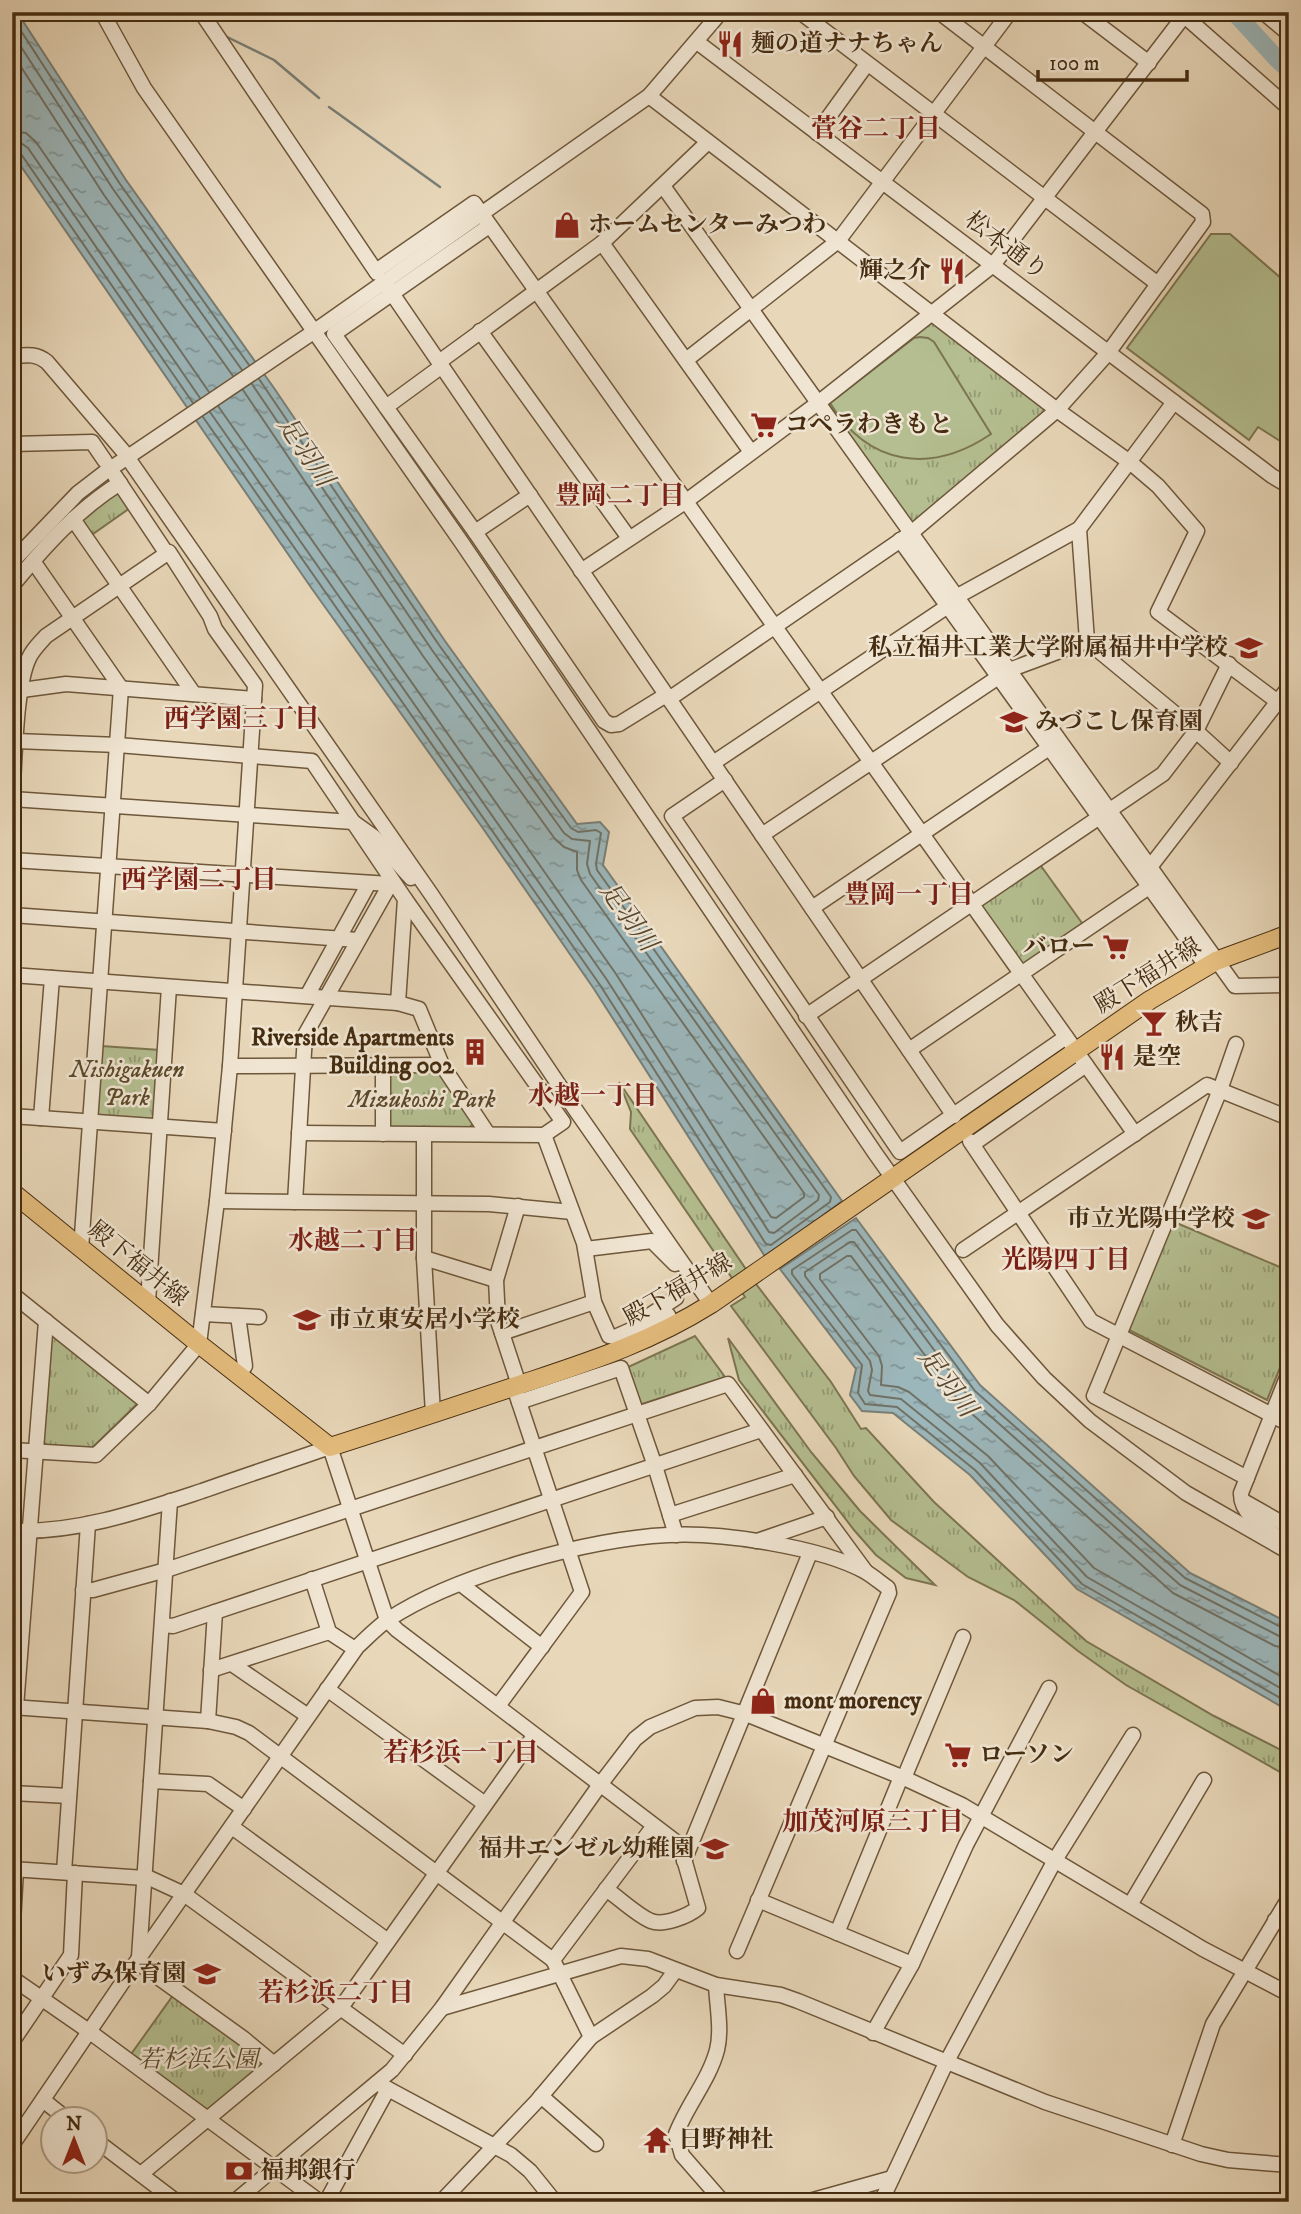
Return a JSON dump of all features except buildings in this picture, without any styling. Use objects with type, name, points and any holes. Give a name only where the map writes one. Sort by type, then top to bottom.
[{"type":"main road","name":"殿下福井線","points":[[12,1192],[198,1345],[330,1447],[433,1414],[517,1392],[637,1345],[674,1326],[711,1304],[1150,1000],[1212,964],[1289,934]]},
{"type":"street","points":[[102,12],[144,89],[578,713],[892,1178],[997,1325],[1044,1378],[1090,1421],[1186,1493],[1289,1552]]},
{"type":"street","points":[[201,12],[377,272],[474,203],[1135,1134]]},
{"type":"street","points":[[721,12],[649,96],[334,334],[475,532],[604,721],[611,725],[619,724],[668,697],[905,536],[1057,410],[1108,353],[1203,222],[1202,214],[939,12]]},
{"type":"street","points":[[686,360],[838,241],[1010,12]]},
{"type":"street","points":[[1082,12],[1149,64]]},
{"type":"street","points":[[1263,12],[1289,34]]},
{"type":"street","points":[[807,14],[867,64],[1158,284]]},
{"type":"street","points":[[581,571],[685,502],[818,403],[993,265],[1149,64],[1182,14],[1289,108]]},
{"type":"street","name":"松本通り","points":[[697,42],[1108,353],[1289,486]]},
{"type":"street","points":[[817,133],[867,64]]},
{"type":"street","points":[[649,96],[1158,486],[1197,531],[1158,612],[1278,702]]},
{"type":"street","points":[[386,407],[480,331],[602,243],[708,142]]},
{"type":"street","points":[[663,186],[818,403],[905,536],[1104,813],[1149,887],[1212,964],[1235,986],[1289,985]]},
{"type":"street","points":[[12,562],[78,493],[312,333],[485,220]]},
{"type":"street","points":[[602,243],[751,452]]},
{"type":"street","points":[[390,291],[954,1116]]},
{"type":"street","points":[[480,331],[629,538]]},
{"type":"street","points":[[12,356],[40,356],[129,457],[711,1304]]},
{"type":"street","points":[[83,393],[106,425],[110,436]]},
{"type":"street","points":[[713,764],[952,601],[1079,529],[1131,463],[1174,402]]},
{"type":"street","points":[[12,444],[92,442],[105,461]]},
{"type":"street","points":[[12,586],[73,519],[117,479],[166,554]]},
{"type":"street","points":[[475,532],[530,495]]},
{"type":"street","points":[[73,519],[194,694]]},
{"type":"street","points":[[1079,529],[1087,641],[1231,763]]},
{"type":"street","points":[[12,1450],[96,1455],[149,1404],[198,1345],[217,1201],[230,1066],[235,991],[243,875],[247,815],[251,756],[255,685],[215,629],[210,615],[169,552],[46,636],[34,649],[17,687],[12,799],[247,815],[353,822],[374,837],[411,878],[431,894]]},
{"type":"street","points":[[33,561],[121,688],[81,1249]]},
{"type":"street","points":[[762,835],[1004,673],[1087,641]]},
{"type":"street","points":[[806,1016],[1163,774],[1196,731],[1229,664]]},
{"type":"street","points":[[1004,673],[1049,748],[1150,867],[1212,964]]},
{"type":"street","points":[[17,687],[53,684],[254,699]]},
{"type":"street","points":[[1150,867],[1289,687]]},
{"type":"street","points":[[16,741],[118,745],[312,761],[391,882],[563,1122],[544,1135],[299,1133]]},
{"type":"street","points":[[812,908],[1049,748]]},
{"type":"street","points":[[725,780],[672,816],[900,1152],[954,1116],[1076,1051]]},
{"type":"street","points":[[12,860],[369,883],[391,882]]},
{"type":"street","points":[[295,1202],[305,1035],[391,882]]},
{"type":"street","points":[[307,996],[369,883]]},
{"type":"street","points":[[909,1050],[1149,887]]},
{"type":"street","points":[[398,1003],[405,899]]},
{"type":"street","points":[[12,915],[358,940]]},
{"type":"street","points":[[12,975],[327,997],[398,1003],[419,1009],[442,1065],[488,1134]]},
{"type":"street","points":[[41,1118],[52,978]]},
{"type":"street","points":[[148,1302],[169,987]]},
{"type":"street","points":[[1236,1044],[1220,1090],[1094,1396],[1247,1478]]},
{"type":"street","points":[[1076,1051],[972,1142],[1091,1321],[1289,1424]]},
{"type":"street","points":[[383,1065],[383,1134]]},
{"type":"street","points":[[230,1066],[442,1065]]},
{"type":"street","points":[[963,1250],[1207,1084],[1289,1118]]},
{"type":"street","points":[[856,1087],[858,1101],[876,1142],[875,1153]]},
{"type":"street","points":[[12,1116],[224,1130]]},
{"type":"street","points":[[424,1134],[424,1258],[433,1414]]},
{"type":"street","points":[[544,1135],[586,1249],[594,1302],[607,1333],[611,1338],[615,1337],[666,1315],[674,1326]]},
{"type":"street","points":[[217,1201],[423,1203],[518,1206],[572,1212]]},
{"type":"street","points":[[498,1706],[582,1592],[517,1392],[498,1321],[496,1280],[518,1206]]},
{"type":"street","points":[[586,1249],[652,1241],[683,1273],[696,1282]]},
{"type":"street","points":[[424,1258],[496,1280]]},
{"type":"street","points":[[12,1294],[149,1404]]},
{"type":"street","points":[[607,1333],[654,1313],[676,1298]]},
{"type":"street","points":[[502,1333],[594,1302]]},
{"type":"street","points":[[203,1314],[259,1317]]},
{"type":"street","points":[[238,1316],[245,1366],[238,1375]]},
{"type":"street","points":[[46,1321],[37,1452],[17,1624],[14,1707],[208,1721],[236,1727],[281,1757],[504,1922],[556,1967],[591,2037]]},
{"type":"street","points":[[517,1392],[621,1368],[676,1535]]},
{"type":"street","points":[[1289,1372],[1247,1478],[1241,1500],[1246,1512],[1289,1545]]},
{"type":"street","points":[[83,1590],[93,1590],[166,1570],[728,1384],[867,1573]]},
{"type":"street","points":[[162,1625],[173,1626],[761,1430]]},
{"type":"street","points":[[12,1531],[88,1524],[170,1501],[330,1447],[387,1620],[680,1846],[698,1908],[692,1913],[663,1922],[652,1922],[606,1889]]},
{"type":"street","points":[[670,1515],[795,1475]]},
{"type":"street","points":[[1241,1500],[1289,1527]]},
{"type":"street","points":[[138,1960],[170,1501]]},
{"type":"street","points":[[755,1542],[827,1517]]},
{"type":"street","points":[[12,2042],[71,1955],[69,1796],[88,1524]]},
{"type":"street","points":[[12,2145],[355,1650],[387,1620],[428,1598],[487,1574],[569,1550],[646,1536],[728,1536],[810,1553],[867,1573],[888,1588],[737,1951]]},
{"type":"street","points":[[684,1861],[810,1553]]},
{"type":"street","points":[[312,1579],[329,1632],[355,1650]]},
{"type":"street","points":[[461,1584],[542,1647]]},
{"type":"street","points":[[208,1721],[215,1612]]},
{"type":"street","points":[[211,1670],[329,1632]]},
{"type":"street","points":[[837,1933],[963,1637]]},
{"type":"street","points":[[232,1664],[308,1716]]},
{"type":"street","points":[[873,2033],[912,1964],[982,1815],[1049,1688]]},
{"type":"street","points":[[327,1689],[485,1804]]},
{"type":"street","points":[[326,2202],[382,2086],[504,1922],[599,1786],[646,1730],[691,1709],[724,1708],[746,1714],[903,1778],[982,1815],[1130,1905],[1289,1994]]},
{"type":"street","points":[[881,2202],[946,2063],[1055,1860],[1133,1735]]},
{"type":"street","points":[[141,2174],[340,2009],[534,1736]]},
{"type":"street","points":[[1130,1905],[1204,1780]]},
{"type":"street","points":[[151,1781],[208,1783],[244,1809]]},
{"type":"street","points":[[12,1793],[69,1796]]},
{"type":"street","points":[[232,1827],[388,1941]]},
{"type":"street","points":[[556,1967],[606,1889],[653,1827]]},
{"type":"street","points":[[12,1941],[14,1869],[145,1877],[184,1894],[405,2055]]},
{"type":"street","points":[[1172,2145],[1213,2024],[1244,1971],[1282,1922],[1289,1898]]},
{"type":"street","points":[[758,1900],[912,1964]]},
{"type":"street","points":[[442,2007],[556,1967],[621,1956],[648,1959],[716,1985],[780,1995],[1045,2102],[1172,2145],[1227,2160],[1289,2165]]},
{"type":"street","points":[[138,1960],[274,2064]]},
{"type":"street","points":[[441,2202],[541,2096],[591,2037],[652,1996],[675,1971]]},
{"type":"street","points":[[12,1978],[90,2032],[320,2202]]},
{"type":"street","points":[[716,1985],[719,2031],[717,2049],[709,2072],[676,2134],[682,2155],[723,2202]]},
{"type":"street","points":[[382,2086],[496,2145],[521,2163],[555,2202]]},
{"type":"street","points":[[234,2202],[274,2167],[382,2086]]},
{"type":"street","points":[[541,2096],[596,2144]]},
{"type":"street","points":[[43,2101],[50,2106]]},
{"type":"street","points":[[108,2149],[177,2202]]},
{"type":"street","points":[[806,2202],[892,2178]]},
{"type":"green space","points":[[1211,234],[1230,234],[1289,285],[1289,431],[1280,441],[1258,427],[1249,440],[1127,348]]},
{"type":"green space","points":[[933,314],[1057,410],[908,529],[821,407]]},
{"type":"green space","points":[[920,337],[934,342],[991,434],[969,447],[924,459],[883,451],[863,440],[830,403],[914,338]]},
{"type":"green space","points":[[117,490],[130,508],[90,536],[80,521]]},
{"type":"green space","points":[[1036,866],[1041,866],[1082,923],[1082,928],[1022,965],[980,907],[981,903]]},
{"type":"green space","name":"Nishigakuen Park","points":[[101,1046],[160,1050],[153,1121],[95,1117]]},
{"type":"green space","name":"Mizukoshi Park","points":[[387,1071],[439,1071],[473,1123],[468,1130],[387,1129]]},
{"type":"green space","points":[[619,1082],[756,1284],[831,1382],[861,1429],[866,1428],[934,1502],[1086,1641],[1214,1716],[1289,1754],[1289,1777],[1126,1685],[1014,1600],[968,1577],[891,1520],[854,1476],[731,1306],[745,1297],[630,1129],[631,1112]]},
{"type":"green space","points":[[1172,1221],[1289,1271],[1289,1345],[1267,1400],[1127,1329]]},
{"type":"green space","points":[[50,1334],[138,1403],[90,1450],[42,1448]]},
{"type":"green space","points":[[695,1336],[725,1377],[639,1405],[626,1368]]},
{"type":"green space","points":[[728,1338],[811,1452],[860,1511],[935,1585],[906,1578],[876,1555],[854,1530],[739,1380]]},
{"type":"green space","name":"若杉浜公園","points":[[174,1994],[265,2062],[208,2115],[129,2057]]},
{"type":"water","name":"足羽川","points":[[12,12],[17,12],[126,180],[274,388],[445,641],[577,824],[600,822],[609,832],[603,865],[842,1201],[766,1258],[594,989],[310,586],[12,153]]},
{"type":"water","name":"足羽川","points":[[856,1218],[980,1385],[1190,1573],[1289,1623],[1289,1711],[1077,1589],[970,1475],[893,1413],[862,1411],[850,1395],[856,1369],[780,1269]]},
{"type":"waterway","points":[[1234,12],[1289,70]]},
{"type":"waterway","points":[[223,35],[274,60],[319,98]]},
{"type":"waterway","points":[[329,107],[440,187]]},
{"type":"place","name":"麺の道ナナちゃん","points":[[730,44]]},
{"type":"place","name":"ホームセンターみつわ","points":[[567,225]]},
{"type":"place","name":"輝之介","points":[[952,271]]},
{"type":"place","name":"コペラわきもと","points":[[764,425]]},
{"type":"place","name":"私立福井工業大学附属福井中学校","points":[[1249,648]]},
{"type":"place","name":"みづこし保育園","points":[[1014,722]]},
{"type":"place","name":"バロー","points":[[1116,947]]},
{"type":"place","name":"秋吉","points":[[1154,1023]]},
{"type":"place","name":"Riverside Apartments Building 002","points":[[475,1052]]},
{"type":"place","name":"是空","points":[[1112,1057]]},
{"type":"place","name":"市立光陽中学校","points":[[1256,1219]]},
{"type":"place","name":"市立東安居小学校","points":[[307,1320]]},
{"type":"place","name":"mont morency","points":[[763,1701]]},
{"type":"place","name":"ローソン","points":[[958,1755]]},
{"type":"place","name":"福井エンゼル幼稚園","points":[[715,1849]]},
{"type":"place","name":"いずみ保育園","points":[[207,1974]]},
{"type":"place","name":"日野神社","points":[[657,2140]]},
{"type":"place","name":"福邦銀行","points":[[239,2171]]},
{"type":"district","name":"菅谷二丁目","points":[[876,129]]},
{"type":"district","name":"豊岡二丁目","points":[[620,496]]},
{"type":"district","name":"西学園三丁目","points":[[242,719]]},
{"type":"district","name":"西学園二丁目","points":[[199,880]]},
{"type":"district","name":"豊岡一丁目","points":[[909,895]]},
{"type":"district","name":"水越一丁目","points":[[593,1096]]},
{"type":"district","name":"水越二丁目","points":[[353,1241]]},
{"type":"district","name":"光陽四丁目","points":[[1066,1260]]},
{"type":"district","name":"若杉浜一丁目","points":[[461,1753]]},
{"type":"district","name":"加茂河原三丁目","points":[[873,1822]]},
{"type":"district","name":"若杉浜二丁目","points":[[336,1993]]}]
